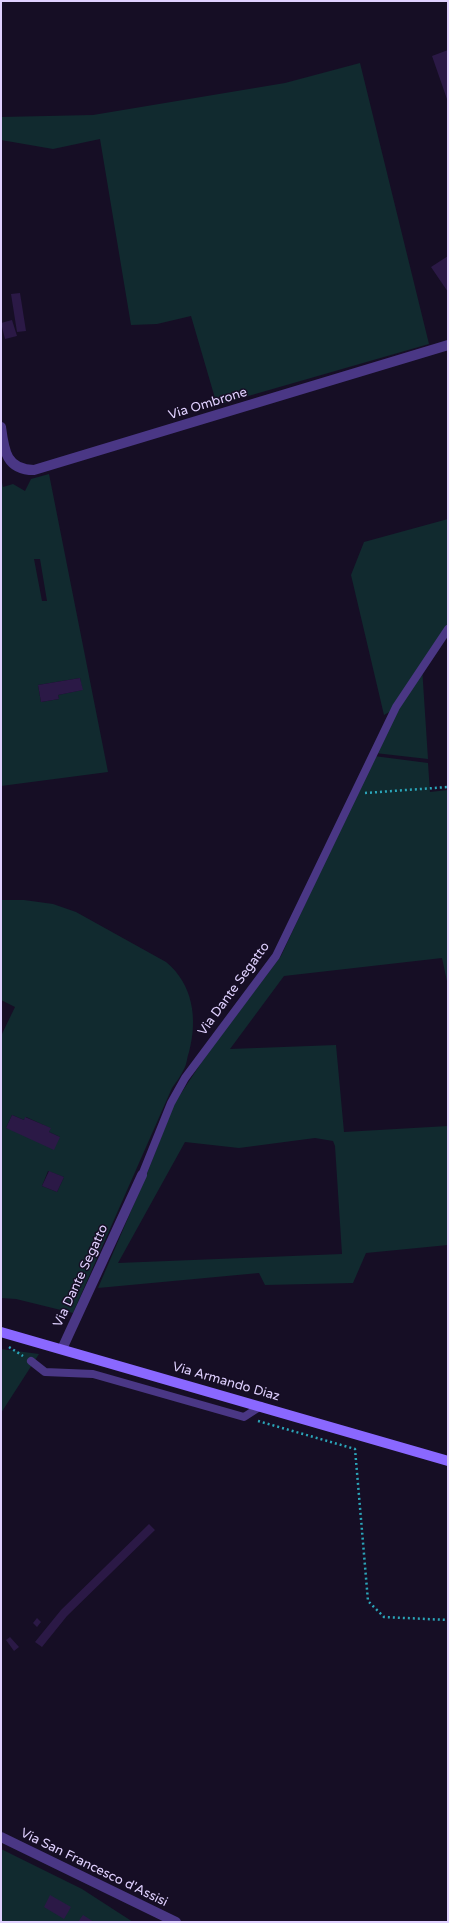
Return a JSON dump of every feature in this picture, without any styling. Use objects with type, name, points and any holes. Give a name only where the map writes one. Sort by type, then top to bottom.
[{"type":"street","name":"Via Ombrone","points":[[1,427],[5,451],[9,459],[15,466],[34,470],[448,344]]},
{"type":"street","name":"Via Dante Segatto","points":[[62,1349],[142,1175]]},
{"type":"street","name":"Via Armando Diaz","points":[[1,1332],[447,1460]]},
{"type":"street","name":"Via San Francesco d'Assisi","points":[[1,1837],[176,1922]]},
{"type":"lane","name":"Via Dante Segatto","points":[[142,1175],[171,1104],[185,1078],[276,956],[396,707],[448,629]]},
{"type":"lane","points":[[30,1362],[45,1372],[93,1374],[244,1417],[261,1406]]},
{"type":"path","points":[[377,792],[448,787]]},
{"type":"path","points":[[244,1417],[355,1450],[368,1601],[384,1617],[448,1620]]},
{"type":"green space","points":[[360,63],[429,344],[217,405],[191,316],[157,324],[131,325],[100,139],[53,149],[1,140],[1,117],[93,115],[285,83]]},
{"type":"green space","points":[[49,474],[108,772],[1,786],[1,478],[3,487],[13,484],[25,491],[31,479]],"holes":[[[34,559],[40,559],[47,601],[42,601]],[[80,678],[82,690],[58,695],[59,699],[41,702],[38,685]]]},
{"type":"green space","points":[[448,519],[448,627],[422,667],[428,759],[375,753],[393,710],[384,715],[351,575],[364,542]]},
{"type":"green space","points":[[374,756],[428,763],[430,792],[448,790],[448,986],[442,958],[284,976],[230,1049],[336,1045],[344,1132],[448,1126],[448,1245],[366,1253],[353,1283],[265,1285],[259,1273],[98,1288],[146,1176],[174,1104],[207,1054],[281,956]],"holes":[[[315,1138],[333,1141],[335,1146],[342,1254],[118,1263],[185,1142],[239,1148]]]},
{"type":"green space","points":[[1,900],[24,900],[53,904],[76,912],[166,962],[182,981],[188,991],[191,1003],[193,1015],[192,1040],[185,1067],[172,1088],[73,1313],[16,1299],[1,1298],[1,1036],[15,1007],[1,1000]],"holes":[[[12,1115],[24,1120],[26,1117],[50,1128],[49,1132],[60,1137],[6,1128]],[[48,1171],[64,1177],[57,1192],[42,1186]]]},
{"type":"green space","points":[[1,1349],[39,1354],[1,1413]]},
{"type":"green space","points":[[1,1849],[82,1889],[133,1922],[1,1922]]},
{"type":"building","points":[[448,50],[448,102],[432,56]]},
{"type":"building","points":[[448,256],[448,292],[431,267]]},
{"type":"building","points":[[20,293],[26,331],[17,332],[11,294]]},
{"type":"building","points":[[12,320],[17,336],[5,339],[1,323]]},
{"type":"building","points":[[80,678],[83,690],[58,695],[59,699],[41,702],[38,685]]},
{"type":"building","points":[[12,1115],[24,1120],[25,1117],[51,1128],[49,1132],[60,1137],[54,1150],[6,1128]]},
{"type":"building","points":[[49,1171],[64,1177],[57,1192],[42,1186]]},
{"type":"building","points":[[149,1524],[155,1530],[67,1616],[42,1647],[35,1642],[61,1610]]},
{"type":"building","points":[[37,1618],[41,1622],[37,1627],[33,1623]]},
{"type":"building","points":[[10,1637],[19,1647],[14,1651],[6,1640]]},
{"type":"building","points":[[50,1895],[71,1907],[64,1919],[44,1907]]},
{"type":"building","points":[[83,1915],[94,1922],[78,1922]]}]
